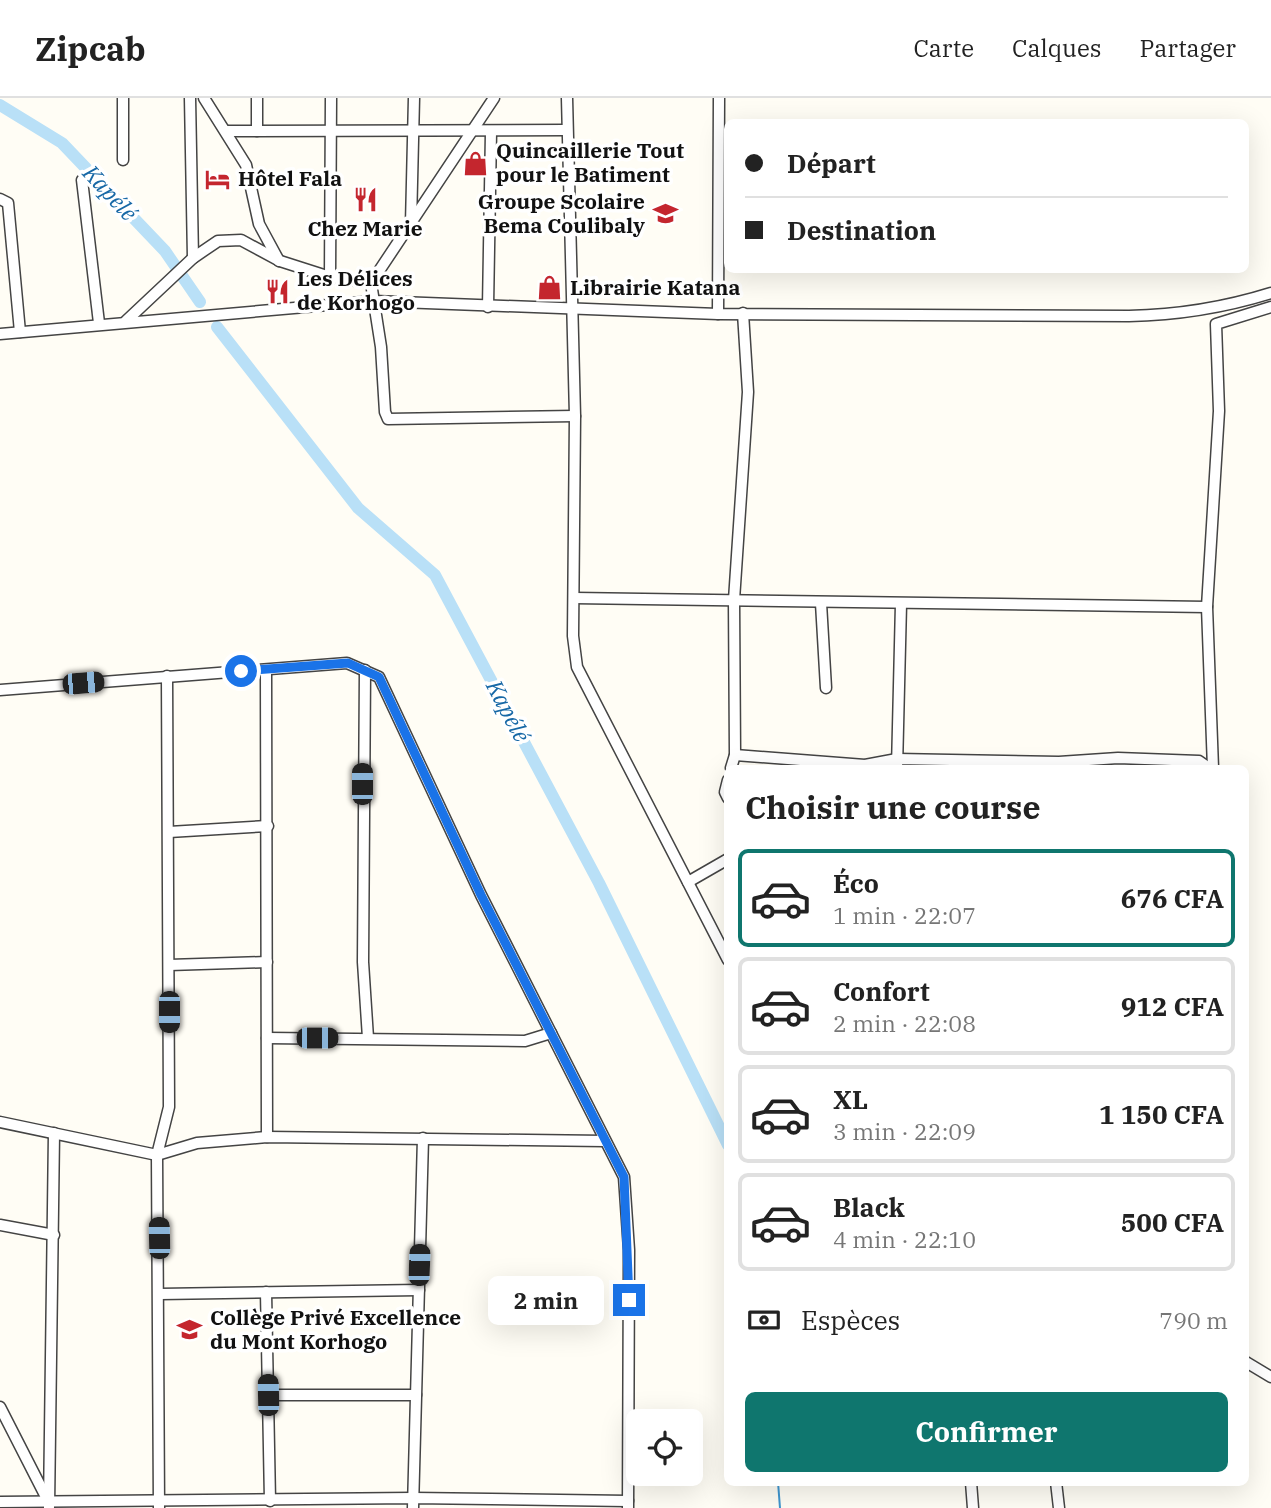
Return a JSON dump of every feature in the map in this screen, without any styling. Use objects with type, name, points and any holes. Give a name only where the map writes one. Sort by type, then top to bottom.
[{"type":"street","points":[[123,98],[123,160]]},
{"type":"street","points":[[190,98],[193,258]]},
{"type":"street","points":[[204,98],[246,164],[259,224],[279,261]]},
{"type":"street","points":[[257,98],[257,131]]},
{"type":"street","points":[[330,277],[331,98]]},
{"type":"street","points":[[411,225],[414,98]]},
{"type":"street","points":[[567,98],[575,416],[573,636],[577,667],[724,948]]},
{"type":"street","points":[[718,314],[724,181],[719,98]]},
{"type":"street","points":[[491,100],[372,283],[383,368],[383,402],[388,419],[575,416]]},
{"type":"street","points":[[227,131],[566,131]]},
{"type":"street","points":[[488,307],[491,132]]},
{"type":"street","points":[[82,180],[99,323]]},
{"type":"street","points":[[0,199],[8,202],[20,332]]},
{"type":"street","points":[[125,321],[193,258],[218,241],[241,240],[279,261],[330,277],[372,283]]},
{"type":"street","points":[[0,334],[99,323],[374,301],[718,314],[1177,315],[1222,308],[1271,293]]},
{"type":"street","points":[[1211,765],[1207,607],[1219,411],[1216,324],[1271,307]]},
{"type":"street","points":[[732,765],[735,755],[734,600],[748,392],[743,313]]},
{"type":"street","points":[[574,598],[1207,607]]},
{"type":"street","points":[[821,603],[826,688]]},
{"type":"street","points":[[897,763],[901,604]]},
{"type":"street","points":[[0,690],[348,663],[379,677],[481,895],[624,1177],[629,1250],[628,1505],[317,1504],[270,1501],[49,1505],[1,1503]]},
{"type":"street","points":[[266,670],[267,1137]]},
{"type":"street","points":[[365,670],[363,948],[368,1038]]},
{"type":"street","points":[[159,1504],[158,1155],[169,1107],[167,676]]},
{"type":"street","points":[[735,755],[865,765],[1059,765],[1118,758],[1199,761],[1206,765]]},
{"type":"street","points":[[169,832],[268,827]]},
{"type":"street","points":[[688,882],[724,861]]},
{"type":"street","points":[[169,965],[267,962]]},
{"type":"street","points":[[267,1038],[525,1041],[551,1033]]},
{"type":"street","points":[[0,1122],[158,1155],[197,1143],[267,1137],[605,1141]]},
{"type":"street","points":[[49,1505],[54,1133]]},
{"type":"street","points":[[413,1503],[423,1138]]},
{"type":"street","points":[[0,1225],[54,1235]]},
{"type":"street","points":[[159,1294],[419,1290]]},
{"type":"street","points":[[266,1292],[270,1501]]},
{"type":"street","points":[[1249,1364],[1271,1377]]},
{"type":"street","points":[[268,1395],[416,1395]]},
{"type":"street","points":[[0,1407],[49,1505]]},
{"type":"street","points":[[971,1486],[973,1508]]},
{"type":"street","points":[[1056,1486],[1059,1508]]},
{"type":"waterway","name":"Kapélé","points":[[0,105],[62,143],[165,251],[200,302]]},
{"type":"waterway","name":"Kapélé","points":[[217,327],[358,508],[435,575],[599,883],[724,1137]]},
{"type":"waterway","name":"Kapélé","points":[[778,1486],[780,1508]]},
{"type":"place","name":"Quincaillerie Tout pour le Batiment","points":[[476,163]]},
{"type":"place","name":"Hôtel Fala","points":[[218,179]]},
{"type":"place","name":"Chez Marie","points":[[365,200]]},
{"type":"place","name":"Groupe Scolaire Bema Coulibaly","points":[[665,214]]},
{"type":"place","name":"Librairie Katana","points":[[550,288]]},
{"type":"place","name":"Les Délices de Korhogo","points":[[277,291]]},
{"type":"place","name":"Collège Privé Excellence du Mont Korhogo","points":[[190,1330]]},
{"type":"route","points":[[241,671],[348,663],[379,677],[481,895],[624,1177],[629,1300]]}]
